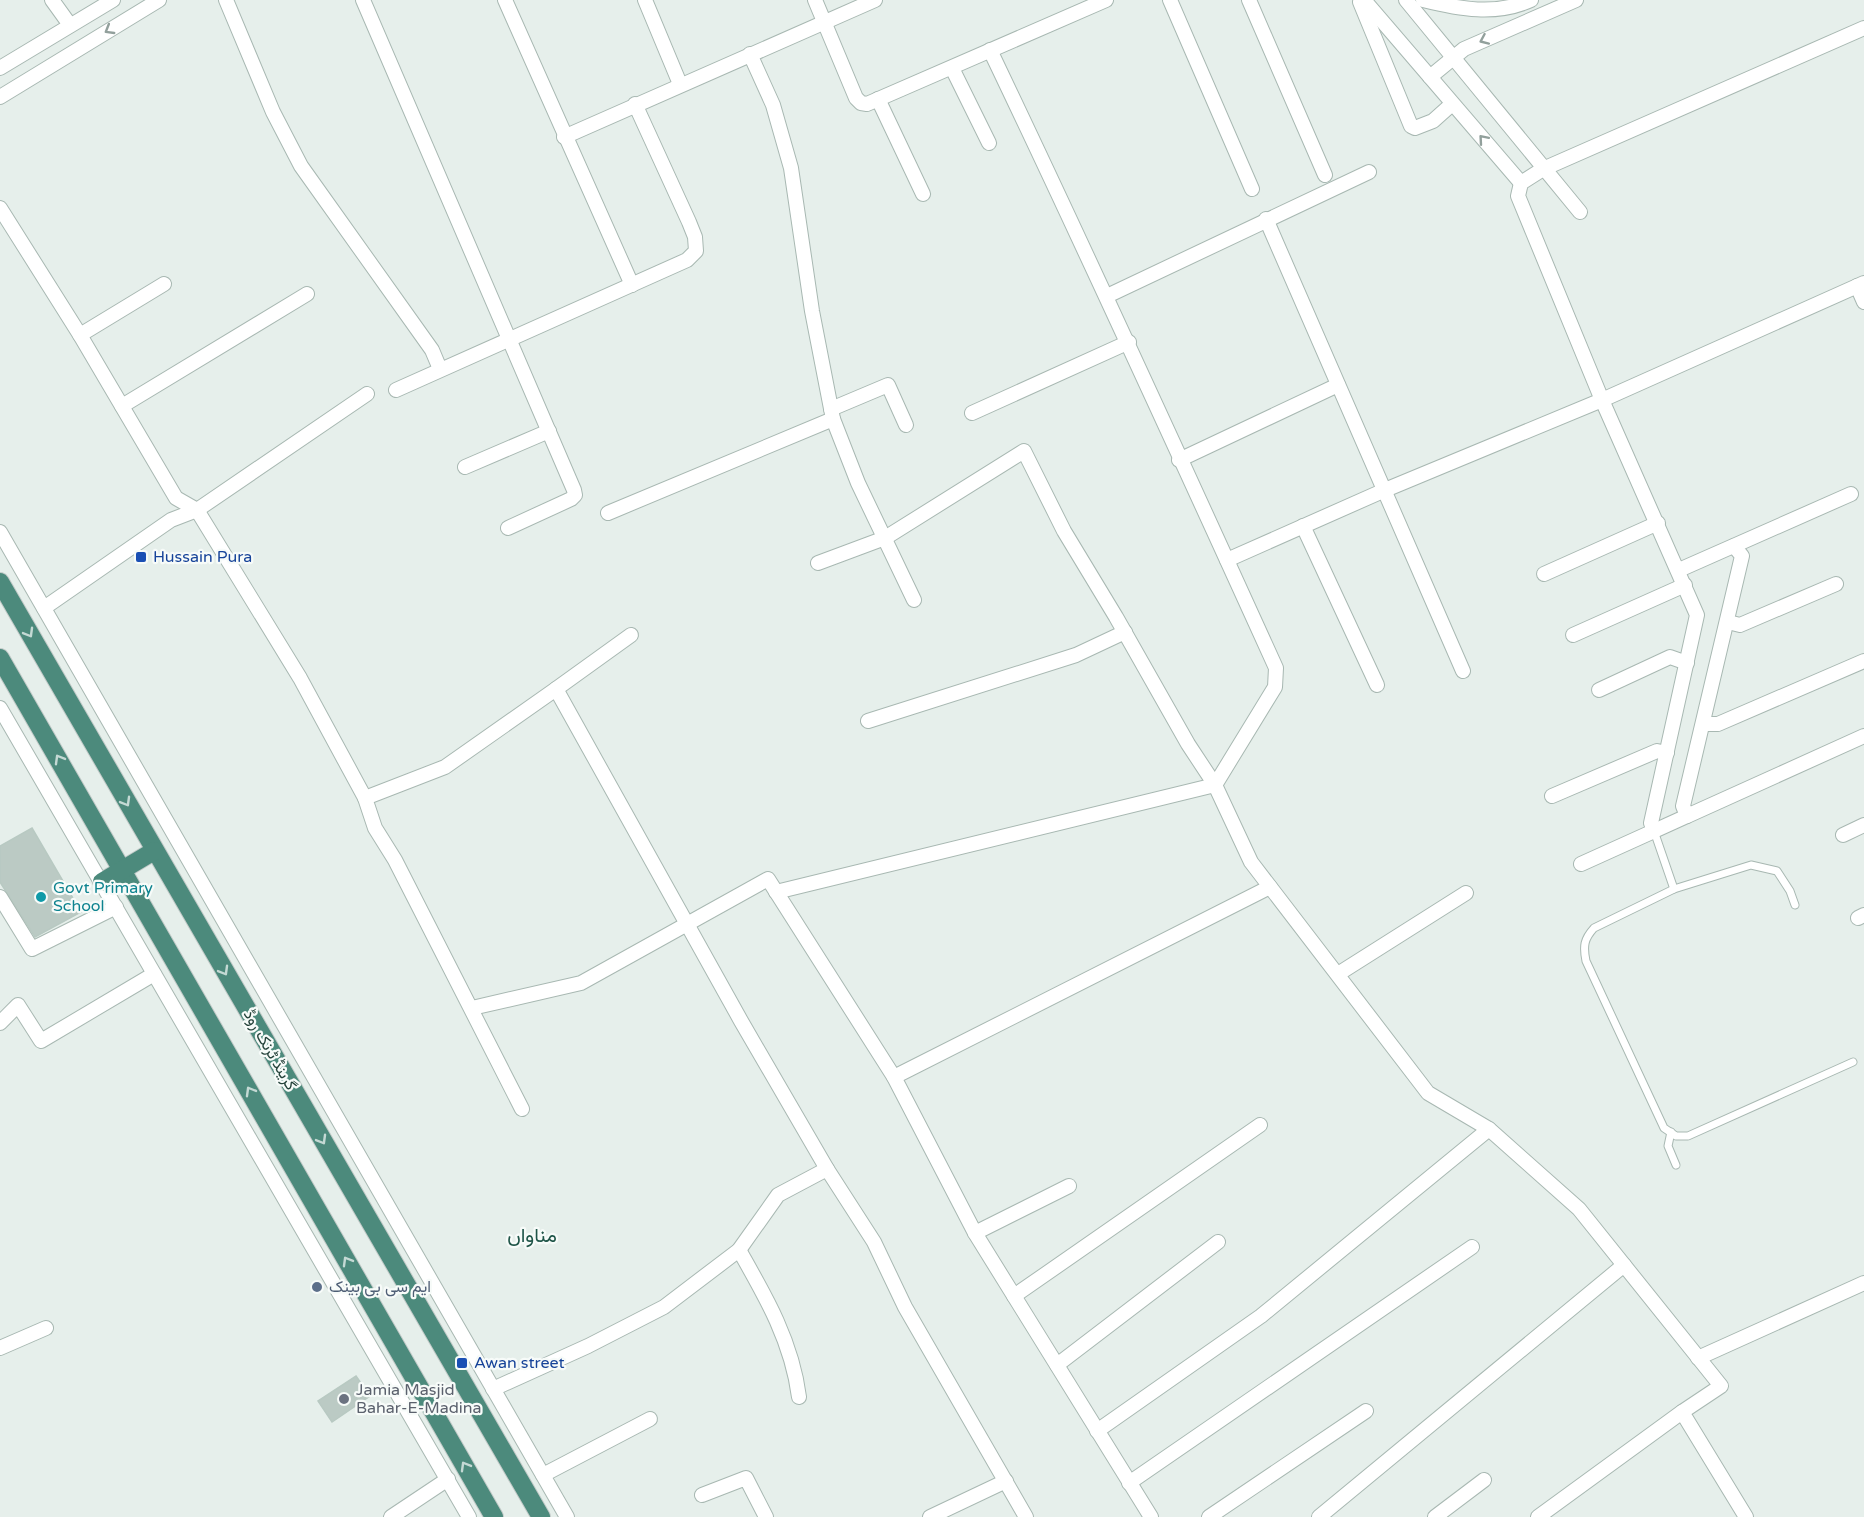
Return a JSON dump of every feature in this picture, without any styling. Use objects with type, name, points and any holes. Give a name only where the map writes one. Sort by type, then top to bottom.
[{"type":"highway","name":"گرینڈ ٹرنک روڈ","points":[[0,582],[168,876],[541,1517]]},
{"type":"highway","points":[[0,658],[494,1517]]},
{"type":"highway","points":[[102,882],[154,851]]},
{"type":"street","points":[[52,0],[70,25]]},
{"type":"street","points":[[0,68],[113,0]]},
{"type":"street","points":[[0,97],[159,0]]},
{"type":"street","points":[[226,0],[273,112],[302,166],[432,350],[440,369]]},
{"type":"street","points":[[363,0],[511,339],[575,495],[508,528]]},
{"type":"street","points":[[505,0],[564,137],[632,285]]},
{"type":"street","points":[[645,0],[680,84]]},
{"type":"street","points":[[814,0],[856,98],[861,104],[867,104],[952,68],[1106,0]]},
{"type":"street","points":[[564,137],[875,0]]},
{"type":"street","points":[[1170,0],[1252,189]]},
{"type":"street","points":[[1249,0],[1325,175]]},
{"type":"street","points":[[1360,0],[1411,126],[1415,128],[1428,124],[1452,104]]},
{"type":"street","points":[[1364,0],[1521,183]]},
{"type":"street","points":[[1406,0],[1580,212]]},
{"type":"street","points":[[1423,0],[1480,10],[1501,9],[1531,0]]},
{"type":"street","points":[[1430,77],[1453,57],[1509,29],[1576,0]]},
{"type":"street","points":[[1501,9],[1509,29]]},
{"type":"street","points":[[1654,831],[1651,823],[1697,615],[1602,400],[1518,196],[1521,183],[1543,169],[1864,28]]},
{"type":"street","points":[[776,892],[1215,785],[1275,687],[1278,676],[1227,560],[1179,460],[1129,342],[990,50]]},
{"type":"street","points":[[750,54],[773,105],[791,168],[812,311],[832,414],[858,483],[914,600]]},
{"type":"street","points":[[952,68],[989,143]]},
{"type":"street","points":[[878,99],[923,194]]},
{"type":"street","points":[[396,390],[687,260],[696,251],[695,237],[635,104]]},
{"type":"street","points":[[1107,296],[1368,172]]},
{"type":"street","points":[[0,208],[80,334],[176,498],[197,510],[300,678],[365,798],[375,828],[395,860],[522,1109]]},
{"type":"street","points":[[1266,219],[1463,671]]},
{"type":"street","points":[[80,334],[164,284]]},
{"type":"street","points":[[1227,560],[1384,490],[1602,400],[1860,284],[1864,302]]},
{"type":"street","points":[[122,406],[307,294]]},
{"type":"street","points":[[972,413],[1129,342]]},
{"type":"street","points":[[608,513],[832,414],[888,385],[906,425]]},
{"type":"street","points":[[1179,460],[1338,385]]},
{"type":"street","points":[[44,608],[171,520],[197,510],[367,394]]},
{"type":"street","points":[[465,468],[549,431]]},
{"type":"street","points":[[818,563],[885,538],[1024,451],[1064,531],[1125,632],[1188,744],[1215,785],[1251,862],[1428,1093],[1489,1129],[1579,1209],[1721,1386],[1538,1517]]},
{"type":"street","points":[[1679,570],[1851,494]]},
{"type":"street","points":[[1544,574],[1658,523]]},
{"type":"street","points":[[1303,526],[1377,686]]},
{"type":"street","points":[[0,532],[567,1517]]},
{"type":"street","points":[[1687,816],[1683,806],[1742,556],[1734,546]]},
{"type":"street","points":[[1728,622],[1740,625],[1836,584]]},
{"type":"street","points":[[1573,635],[1684,585]]},
{"type":"street","points":[[868,721],[1076,655],[1125,632]]},
{"type":"street","points":[[365,798],[445,767],[631,635]]},
{"type":"street","points":[[1599,690],[1670,657],[1687,663]]},
{"type":"street","points":[[1703,724],[1718,724],[1864,661]]},
{"type":"street","points":[[556,689],[827,1169],[874,1242],[905,1307],[1026,1517]]},
{"type":"street","points":[[0,708],[469,1517]]},
{"type":"street","points":[[1581,864],[1864,736]]},
{"type":"street","points":[[1552,796],[1657,751],[1667,753]]},
{"type":"street","points":[[1843,836],[1864,825]]},
{"type":"street","points":[[168,876],[190,862]]},
{"type":"street","points":[[471,1008],[581,983],[768,879],[894,1077],[975,1233],[1151,1517]]},
{"type":"street","points":[[894,1077],[1270,886]]},
{"type":"street","points":[[1338,974],[1466,892]]},
{"type":"street","points":[[0,897],[32,950],[116,907]]},
{"type":"street","points":[[0,1023],[18,1005],[41,1041],[154,974]]},
{"type":"street","points":[[1014,1296],[1260,1125]]},
{"type":"street","points":[[1097,1431],[1261,1316],[1489,1129]]},
{"type":"street","points":[[493,1389],[588,1346],[664,1307],[739,1250],[778,1195],[827,1169]]},
{"type":"street","points":[[975,1233],[1069,1186]]},
{"type":"street","points":[[1057,1365],[1218,1242]]},
{"type":"street","points":[[1130,1483],[1472,1247]]},
{"type":"street","points":[[739,1250],[776,1316],[796,1371],[799,1397]]},
{"type":"street","points":[[1321,1516],[1624,1265]]},
{"type":"street","points":[[1698,1358],[1864,1283]]},
{"type":"street","points":[[0,1348],[46,1328]]},
{"type":"street","points":[[443,1348],[462,1336]]},
{"type":"street","points":[[1209,1517],[1366,1411]]},
{"type":"street","points":[[1682,1412],[1746,1517]]},
{"type":"street","points":[[543,1475],[650,1419]]},
{"type":"street","points":[[510,1464],[530,1453]]},
{"type":"street","points":[[702,1496],[746,1478],[766,1517]]},
{"type":"street","points":[[391,1517],[448,1479]]},
{"type":"street","points":[[1435,1517],[1484,1480]]},
{"type":"street","points":[[930,1517],[1006,1481]]},
{"type":"lane","points":[[1654,831],[1674,889]]},
{"type":"lane","points":[[1795,906],[1790,891],[1777,871],[1751,866],[1674,889],[1594,928],[1586,937],[1583,947],[1586,961],[1656,1115],[1664,1128],[1676,1136],[1688,1136],[1853,1062]]},
{"type":"lane","points":[[1671,1132],[1668,1146],[1676,1165]]},
{"type":"building","name":"Govt Primary School","points":[[32,828],[81,912],[35,937],[0,882],[0,846]]},
{"type":"building","name":"Jamia Masjid Bahar-E-Madina","points":[[356,1376],[370,1396],[332,1422],[318,1401]]},
{"type":"place","name":"Hussain Pura","points":[[141,557]]},
{"type":"place","name":"Govt Primary School","points":[[41,897]]},
{"type":"place","name":"ایم سی بی بینک","points":[[317,1287]]},
{"type":"place","name":"Awan street","points":[[462,1363]]},
{"type":"place","name":"Jamia Masjid Bahar-E-Madina","points":[[344,1399]]},
{"type":"district","name":"مناواں","points":[[532,1236]]}]
